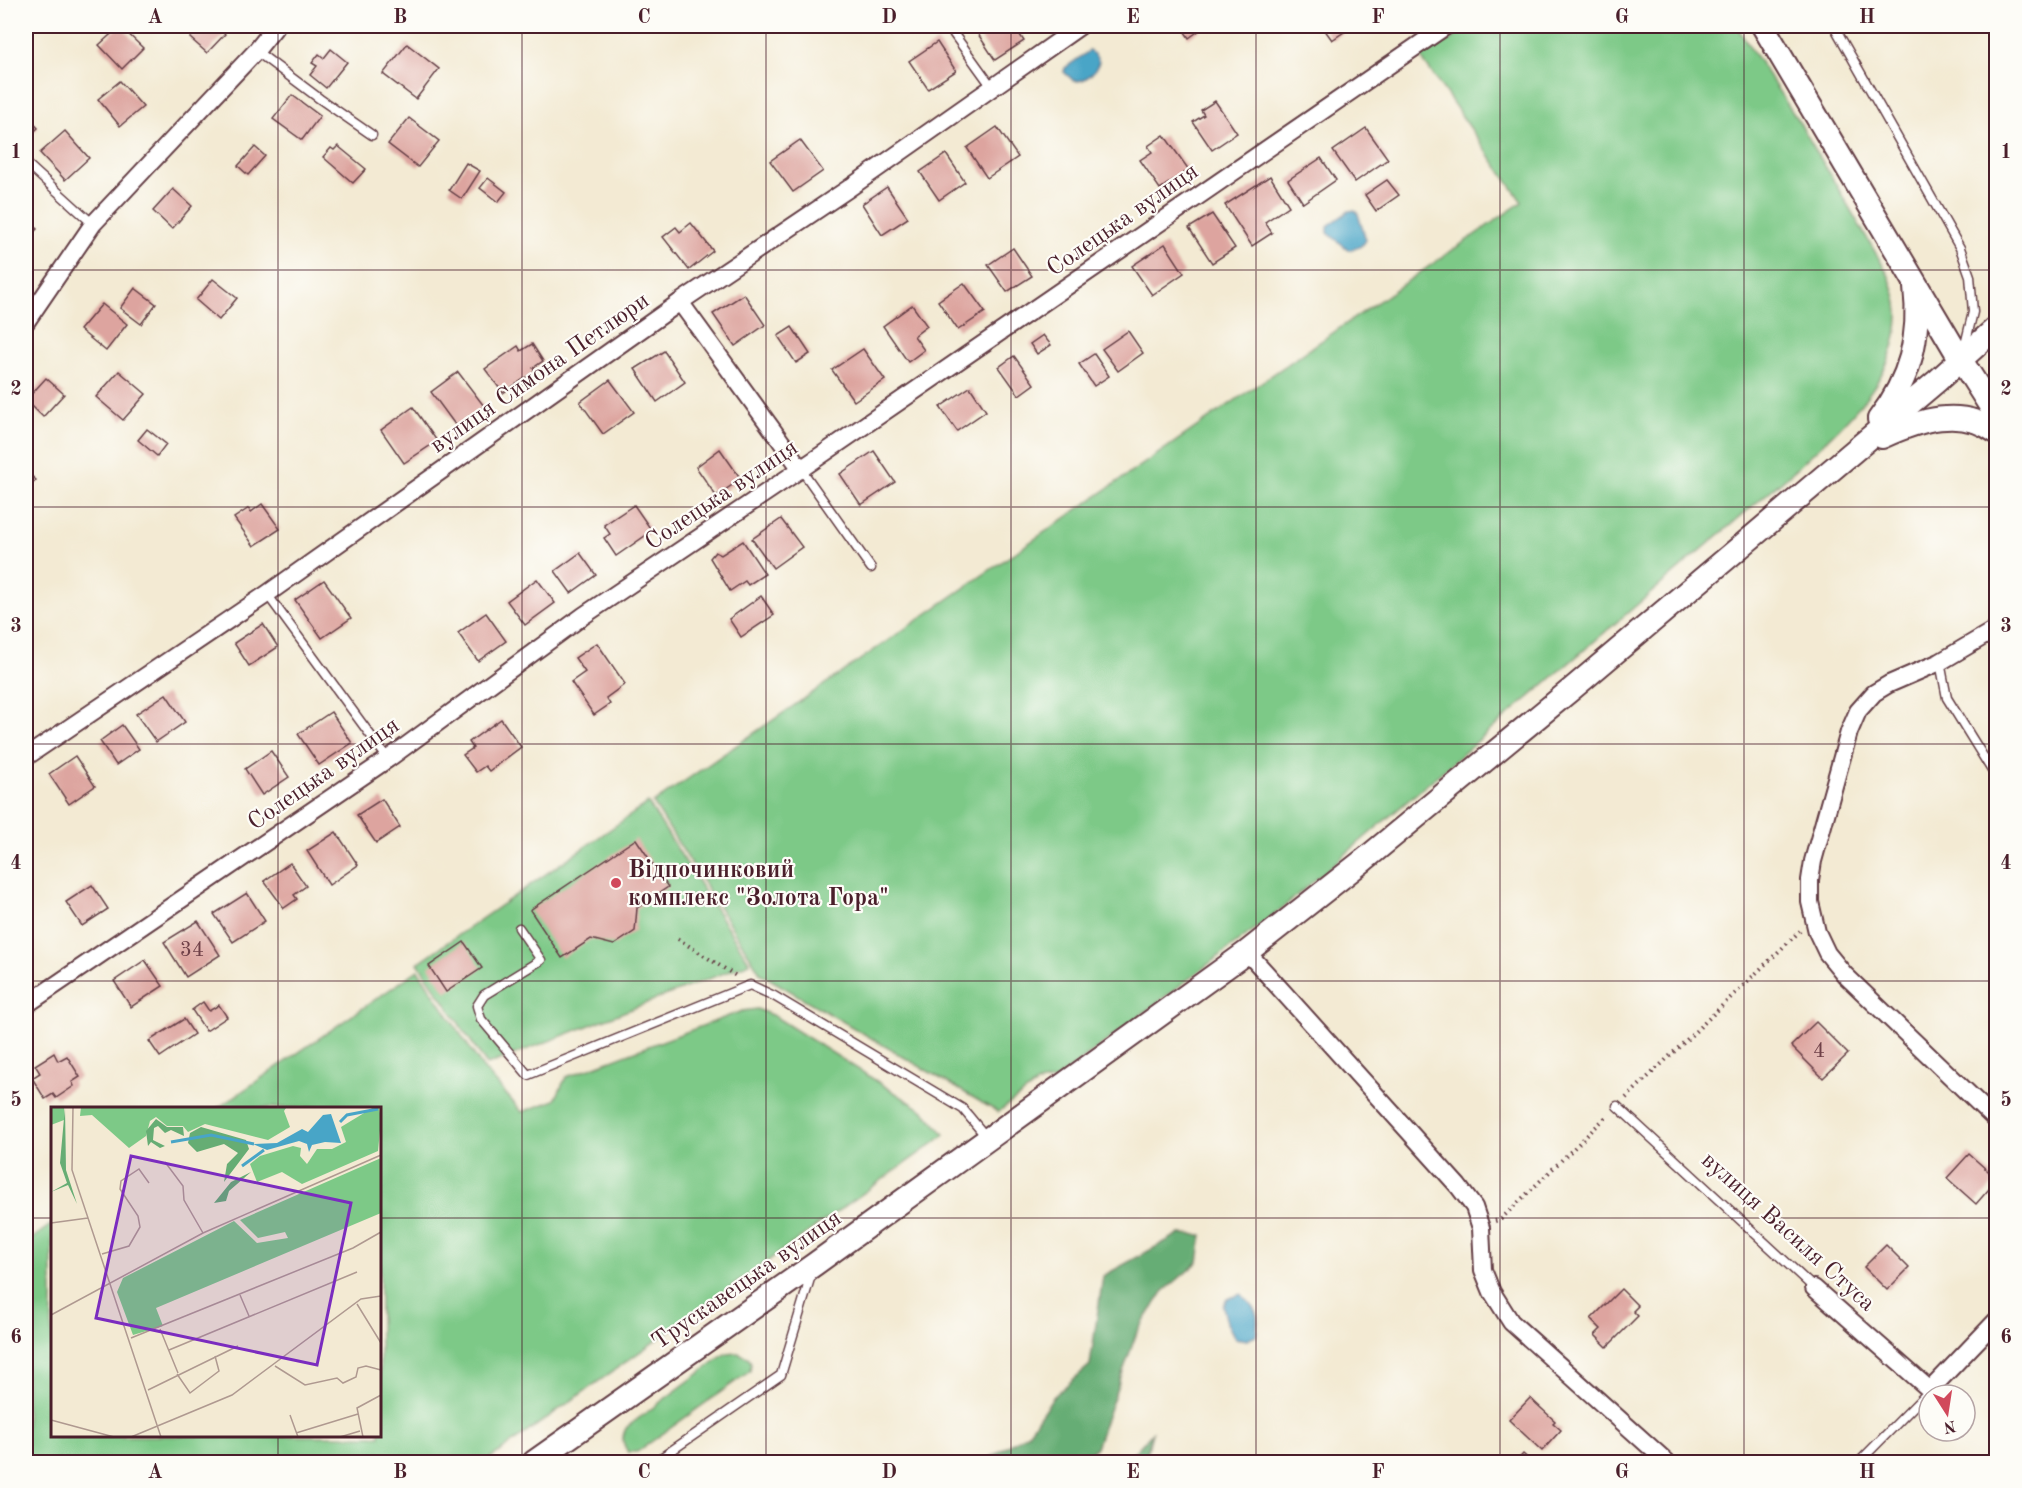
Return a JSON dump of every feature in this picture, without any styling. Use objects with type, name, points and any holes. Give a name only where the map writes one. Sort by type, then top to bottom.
[{"type":"main road","points":[[1763,26],[1996,415]]},
{"type":"main road","points":[[1856,449],[1892,402],[1907,368],[1916,339],[1915,281]]},
{"type":"main road","points":[[1856,449],[1996,328]]},
{"type":"main road","points":[[1856,449],[1905,427],[1943,417],[1962,417],[1979,422],[1996,432]]},
{"type":"main road","name":"Трускавецька вулиця","points":[[534,1462],[815,1264],[1247,952],[1374,853],[1856,449]]},
{"type":"street","points":[[26,322],[93,224],[256,51],[276,26]]},
{"type":"street","name":"вулиця Симона Петлюри","points":[[26,757],[267,594],[680,302],[848,189],[1080,26]]},
{"type":"street","name":"Солецька вулиця","points":[[26,1005],[388,759],[583,616],[801,469],[1442,26]]},
{"type":"street","points":[[680,302],[801,469]]},
{"type":"street","points":[[1996,629],[1940,662],[1889,684],[1874,693],[1858,711],[1849,732],[1813,861],[1810,902],[1813,919],[1827,953],[1845,975],[1996,1120]]},
{"type":"street","points":[[1247,952],[1458,1185],[1474,1207],[1481,1228],[1484,1270],[1492,1292],[1511,1322],[1667,1462]]},
{"type":"street","name":"вулиця Василя Стуса","points":[[1814,1288],[1922,1383]]},
{"type":"street","points":[[1937,1383],[1996,1321]]},
{"type":"lane","points":[[948,26],[992,87]]},
{"type":"lane","points":[[1834,26],[1960,248],[1970,276],[1973,312],[1961,360]]},
{"type":"lane","points":[[256,51],[372,135]]},
{"type":"lane","points":[[26,163],[93,224]]},
{"type":"lane","points":[[801,469],[871,568]]},
{"type":"lane","points":[[267,594],[388,759]]},
{"type":"lane","points":[[1940,662],[1947,698],[1996,777]]},
{"type":"lane","points":[[519,928],[541,960],[484,995],[477,1006],[480,1019],[528,1075],[750,985],[774,996],[963,1109],[988,1139]]},
{"type":"lane","name":"вулиця Василя Стуса","points":[[1617,1106],[1814,1288]]},
{"type":"lane","points":[[655,1462],[781,1375],[815,1264]]},
{"type":"lane","points":[[1859,1462],[1917,1403]]},
{"type":"path","points":[[1481,1228],[1501,1219],[1813,919]]},
{"type":"path","points":[[678,939],[750,985]]},
{"type":"green space","points":[[1474,26],[1736,26],[1801,125],[1888,274],[1893,288],[1898,314],[1895,338],[1888,361],[1864,401],[1796,469],[1280,910],[1055,1080],[1038,1083],[998,1112],[761,974],[653,803],[1522,202],[1420,56]]},
{"type":"green space","name":"Відпочинковий комплекс \"Золота Гора\"","points":[[648,803],[750,963],[487,1065],[418,963]]},
{"type":"green space","points":[[418,970],[483,1068],[522,1112],[555,1100],[566,1077],[742,1011],[757,1009],[774,1016],[924,1111],[945,1135],[485,1462],[26,1462],[26,1243],[51,1225],[51,1437],[381,1437],[381,1107],[219,1107]]},
{"type":"green space","points":[[1179,1234],[1202,1235],[1198,1262],[1163,1292],[1137,1332],[1096,1447],[1081,1462],[987,1462],[1028,1433],[1053,1397],[1090,1365],[1103,1276]]},
{"type":"green space","points":[[738,1353],[748,1357],[751,1363],[750,1371],[637,1452],[628,1452],[623,1440],[627,1427],[725,1354]]},
{"type":"green space","points":[[1152,1433],[1145,1462],[1125,1462]]},
{"type":"water","points":[[1089,51],[1099,62],[1097,66],[1086,78],[1074,81],[1064,72],[1065,68]]},
{"type":"water","points":[[1355,210],[1366,240],[1359,247],[1349,250],[1328,233],[1328,226],[1349,211]]},
{"type":"water","points":[[1241,1294],[1254,1308],[1258,1322],[1256,1336],[1247,1340],[1235,1338],[1227,1323],[1223,1306],[1227,1299]]},
{"type":"building","points":[[120,26],[143,48],[122,69],[99,45]]},
{"type":"building","points":[[202,26],[216,26],[225,34],[207,53],[190,38]]},
{"type":"building","points":[[817,26],[833,26],[822,33]]},
{"type":"building","points":[[985,26],[1014,26],[1024,41],[995,60],[976,31]]},
{"type":"building","points":[[1181,26],[1203,26],[1204,27],[1189,38]]},
{"type":"building","points":[[1322,26],[1353,26],[1332,40]]},
{"type":"building","points":[[937,42],[956,71],[928,89],[909,61]]},
{"type":"building","points":[[407,44],[439,69],[416,99],[383,74]]},
{"type":"building","points":[[331,49],[347,62],[326,88],[310,75],[317,66],[312,63],[319,54],[324,58]]},
{"type":"building","points":[[120,81],[143,107],[120,126],[98,99]]},
{"type":"building","points":[[292,95],[320,116],[302,140],[273,119]]},
{"type":"building","points":[[1215,101],[1237,133],[1212,150],[1193,122],[1204,115],[1201,110]]},
{"type":"building","points":[[26,115],[38,128],[26,139]]},
{"type":"building","points":[[409,118],[439,141],[418,167],[388,144]]},
{"type":"building","points":[[997,127],[1018,157],[987,178],[967,148]]},
{"type":"building","points":[[1366,128],[1388,159],[1355,182],[1333,151]]},
{"type":"building","points":[[65,131],[89,158],[65,180],[40,153]]},
{"type":"building","points":[[1164,135],[1189,170],[1160,189],[1140,160],[1152,152],[1148,146]]},
{"type":"building","points":[[800,140],[823,171],[793,192],[770,161]]},
{"type":"building","points":[[338,146],[366,169],[353,183],[323,157],[331,148],[334,150]]},
{"type":"building","points":[[255,147],[265,156],[248,175],[238,166]]},
{"type":"building","points":[[946,154],[965,182],[939,200],[920,172]]},
{"type":"building","points":[[1321,158],[1336,180],[1303,203],[1288,180]]},
{"type":"building","points":[[466,163],[480,171],[462,199],[449,190]]},
{"type":"building","points":[[26,175],[32,182],[26,188]]},
{"type":"building","points":[[1270,176],[1289,206],[1265,222],[1272,233],[1252,246],[1225,205]]},
{"type":"building","points":[[488,178],[506,192],[498,202],[480,188]]},
{"type":"building","points":[[1387,180],[1399,195],[1376,211],[1365,195]]},
{"type":"building","points":[[887,187],[908,218],[882,235],[862,204]]},
{"type":"building","points":[[173,189],[192,206],[172,229],[153,211]]},
{"type":"building","points":[[1212,214],[1235,248],[1212,263],[1189,228]]},
{"type":"building","points":[[26,218],[37,229],[26,240]]},
{"type":"building","points":[[691,223],[713,251],[689,270],[663,237],[676,227],[680,232]]},
{"type":"building","points":[[1165,244],[1184,273],[1152,295],[1132,266]]},
{"type":"building","points":[[1013,248],[1032,276],[1007,292],[988,265]]},
{"type":"building","points":[[213,279],[237,298],[219,320],[196,300]]},
{"type":"building","points":[[964,283],[985,312],[958,330],[938,301]]},
{"type":"building","points":[[135,288],[156,304],[141,324],[120,308]]},
{"type":"building","points":[[744,294],[765,325],[735,346],[713,314]]},
{"type":"building","points":[[102,304],[127,324],[106,351],[80,330]]},
{"type":"building","points":[[912,305],[927,326],[914,336],[924,350],[908,362],[883,326]]},
{"type":"building","points":[[792,327],[810,354],[796,363],[778,336]]},
{"type":"building","points":[[1128,331],[1143,353],[1118,371],[1102,349]]},
{"type":"building","points":[[1043,335],[1051,345],[1037,354],[1030,344]]},
{"type":"building","points":[[532,344],[543,361],[533,368],[535,371],[503,393],[485,369],[518,346],[521,351]]},
{"type":"building","points":[[863,349],[885,380],[854,401],[832,370]]},
{"type":"building","points":[[664,351],[685,382],[657,402],[635,369]]},
{"type":"building","points":[[1094,354],[1109,376],[1094,386],[1079,364]]},
{"type":"building","points":[[1014,356],[1034,384],[1019,395],[999,367]]},
{"type":"building","points":[[119,371],[146,394],[123,420],[96,397]]},
{"type":"building","points":[[458,372],[484,406],[456,426],[431,392]]},
{"type":"building","points":[[46,378],[64,394],[43,417],[26,400]]},
{"type":"building","points":[[610,380],[634,412],[603,434],[580,402]]},
{"type":"building","points":[[970,387],[986,411],[957,431],[940,407]]},
{"type":"building","points":[[413,407],[437,441],[404,463],[381,430]]},
{"type":"building","points":[[147,429],[166,444],[157,456],[138,440]]},
{"type":"building","points":[[720,449],[741,479],[716,496],[696,467]]},
{"type":"building","points":[[874,451],[895,482],[861,505],[840,474]]},
{"type":"building","points":[[26,471],[36,480],[26,491]]},
{"type":"building","points":[[262,504],[280,529],[254,546],[234,518],[249,508],[251,512]]},
{"type":"building","points":[[634,505],[652,531],[616,556],[604,538],[610,534],[604,525]]},
{"type":"building","points":[[781,519],[802,547],[773,568],[752,539]]},
{"type":"building","points":[[743,541],[765,574],[748,585],[745,581],[730,591],[710,558],[715,552],[721,555]]},
{"type":"building","points":[[580,553],[596,575],[571,593],[555,571]]},
{"type":"building","points":[[537,579],[555,603],[525,625],[507,601]]},
{"type":"building","points":[[324,580],[351,618],[322,638],[295,600]]},
{"type":"building","points":[[761,596],[774,615],[741,637],[729,619]]},
{"type":"building","points":[[486,613],[506,641],[478,661],[458,633]]},
{"type":"building","points":[[263,624],[278,647],[249,666],[234,643]]},
{"type":"building","points":[[597,643],[625,684],[606,698],[610,704],[594,715],[571,682],[585,672],[575,658]]},
{"type":"building","points":[[166,694],[185,722],[156,742],[136,714]]},
{"type":"building","points":[[331,712],[352,743],[319,765],[298,734]]},
{"type":"building","points":[[501,719],[521,747],[489,771],[485,766],[476,772],[463,755],[473,748],[469,742]]},
{"type":"building","points":[[122,725],[139,749],[116,765],[100,741]]},
{"type":"building","points":[[271,751],[289,777],[262,795],[245,769]]},
{"type":"building","points":[[75,756],[95,786],[69,804],[49,774]]},
{"type":"building","points":[[382,799],[400,827],[376,843],[357,815]]},
{"type":"building","points":[[336,832],[358,865],[329,885],[307,851]]},
{"type":"building","points":[[636,839],[668,887],[637,908],[635,931],[614,945],[591,939],[562,958],[530,910]]},
{"type":"building","points":[[290,863],[306,886],[294,895],[297,899],[284,908],[264,881]]},
{"type":"building","points":[[92,885],[108,909],[82,926],[66,902]]},
{"type":"building","points":[[247,893],[265,921],[233,942],[214,914]]},
{"type":"building","points":[[198,921],[220,955],[186,977],[164,942]]},
{"type":"building","points":[[464,942],[482,968],[446,992],[429,966]]},
{"type":"building","points":[[145,960],[163,986],[131,1007],[114,981]]},
{"type":"building","points":[[203,1002],[209,1011],[219,1005],[227,1017],[206,1031],[192,1010]]},
{"type":"building","points":[[184,1019],[194,1034],[160,1057],[149,1041]]},
{"type":"building","points":[[1816,1022],[1848,1054],[1823,1078],[1791,1046]]},
{"type":"building","points":[[54,1053],[58,1061],[67,1056],[80,1077],[72,1082],[74,1086],[56,1098],[53,1094],[45,1099],[32,1078],[40,1073],[35,1065]]},
{"type":"building","points":[[1969,1154],[1996,1178],[1996,1181],[1976,1204],[1947,1178]]},
{"type":"building","points":[[1886,1245],[1909,1268],[1887,1290],[1864,1267]]},
{"type":"building","points":[[1621,1289],[1638,1306],[1633,1311],[1638,1316],[1607,1347],[1595,1335],[1601,1329],[1591,1319]]},
{"type":"building","points":[[1530,1398],[1555,1421],[1553,1423],[1561,1430],[1542,1451],[1509,1420]]},
{"type":"building","points":[[1523,1454],[1532,1462],[1516,1462]]},
{"type":"waterway","points":[[278,37],[287,26]]},
{"type":"place","name":"Відпочинковий комплекс \"Золота Гора\"","points":[[616,883]]}]
